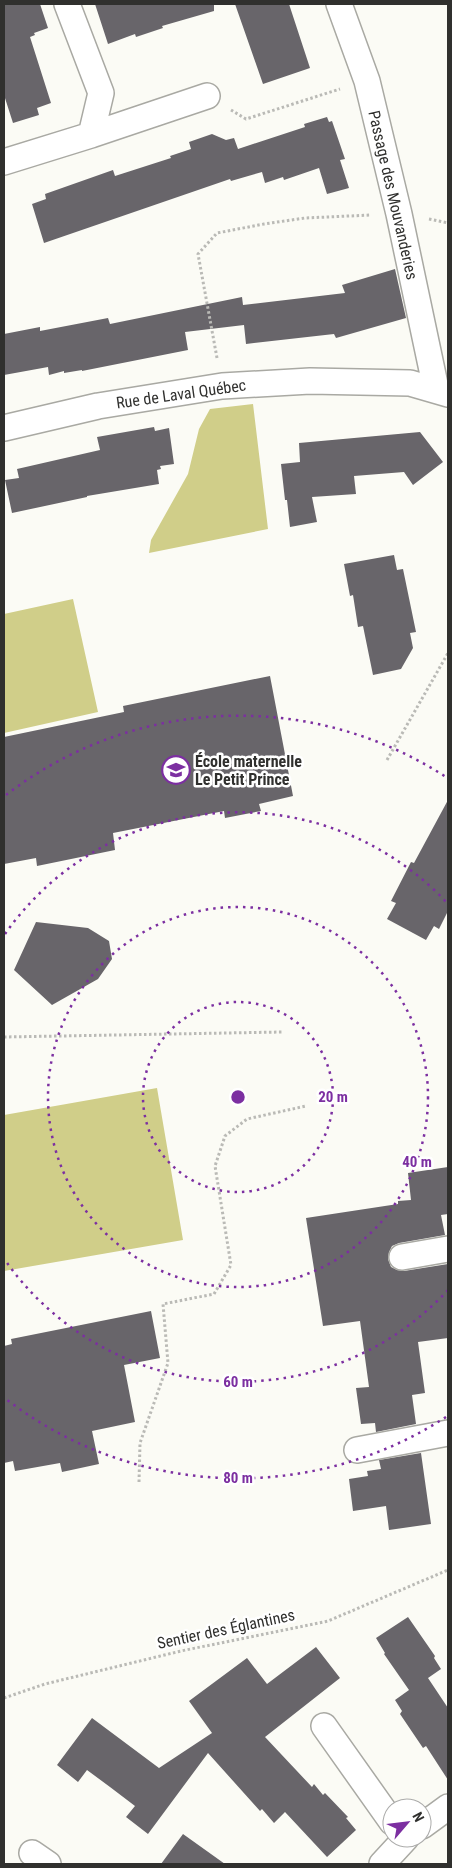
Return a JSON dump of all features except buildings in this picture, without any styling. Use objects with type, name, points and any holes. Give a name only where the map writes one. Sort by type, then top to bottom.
[{"type":"street","points":[[68,4],[101,93],[91,135]]},
{"type":"street","name":"Passage des Mouvanderies","points":[[339,4],[367,81],[442,392]]},
{"type":"street","points":[[4,162],[207,96]]},
{"type":"street","name":"Rue de Laval Québec","points":[[4,428],[98,406],[222,386],[320,381],[410,383],[442,392]]},
{"type":"street","points":[[402,1257],[448,1249]]},
{"type":"street","points":[[357,1450],[448,1433]]},
{"type":"street","points":[[324,1726],[382,1802]]},
{"type":"street","points":[[432,1817],[448,1807]]},
{"type":"street","points":[[382,1864],[394,1848]]},
{"type":"path","points":[[207,96],[246,119],[367,81]]},
{"type":"path","points":[[222,386],[198,254],[217,234],[305,218],[399,214],[448,223]]},
{"type":"path","points":[[387,760],[448,653]]},
{"type":"path","points":[[4,1037],[282,1032]]},
{"type":"path","points":[[138,1482],[140,1443],[168,1363],[163,1304],[214,1294],[230,1266],[214,1166],[225,1136],[247,1119],[306,1106]]},
{"type":"path","name":"Sentier des Églantines","points":[[4,1698],[46,1684],[181,1651],[328,1621],[448,1570]]},
{"type":"shaded area","points":[[253,404],[268,529],[149,553],[151,540],[188,474],[199,429],[210,409]]},
{"type":"shaded area","points":[[73,599],[98,712],[4,733],[4,614]]},
{"type":"shaded area","points":[[157,1088],[183,1240],[4,1271],[4,1115]]},
{"type":"place","name":"École maternelle Le Petit Prince","points":[[176,770]]}]
